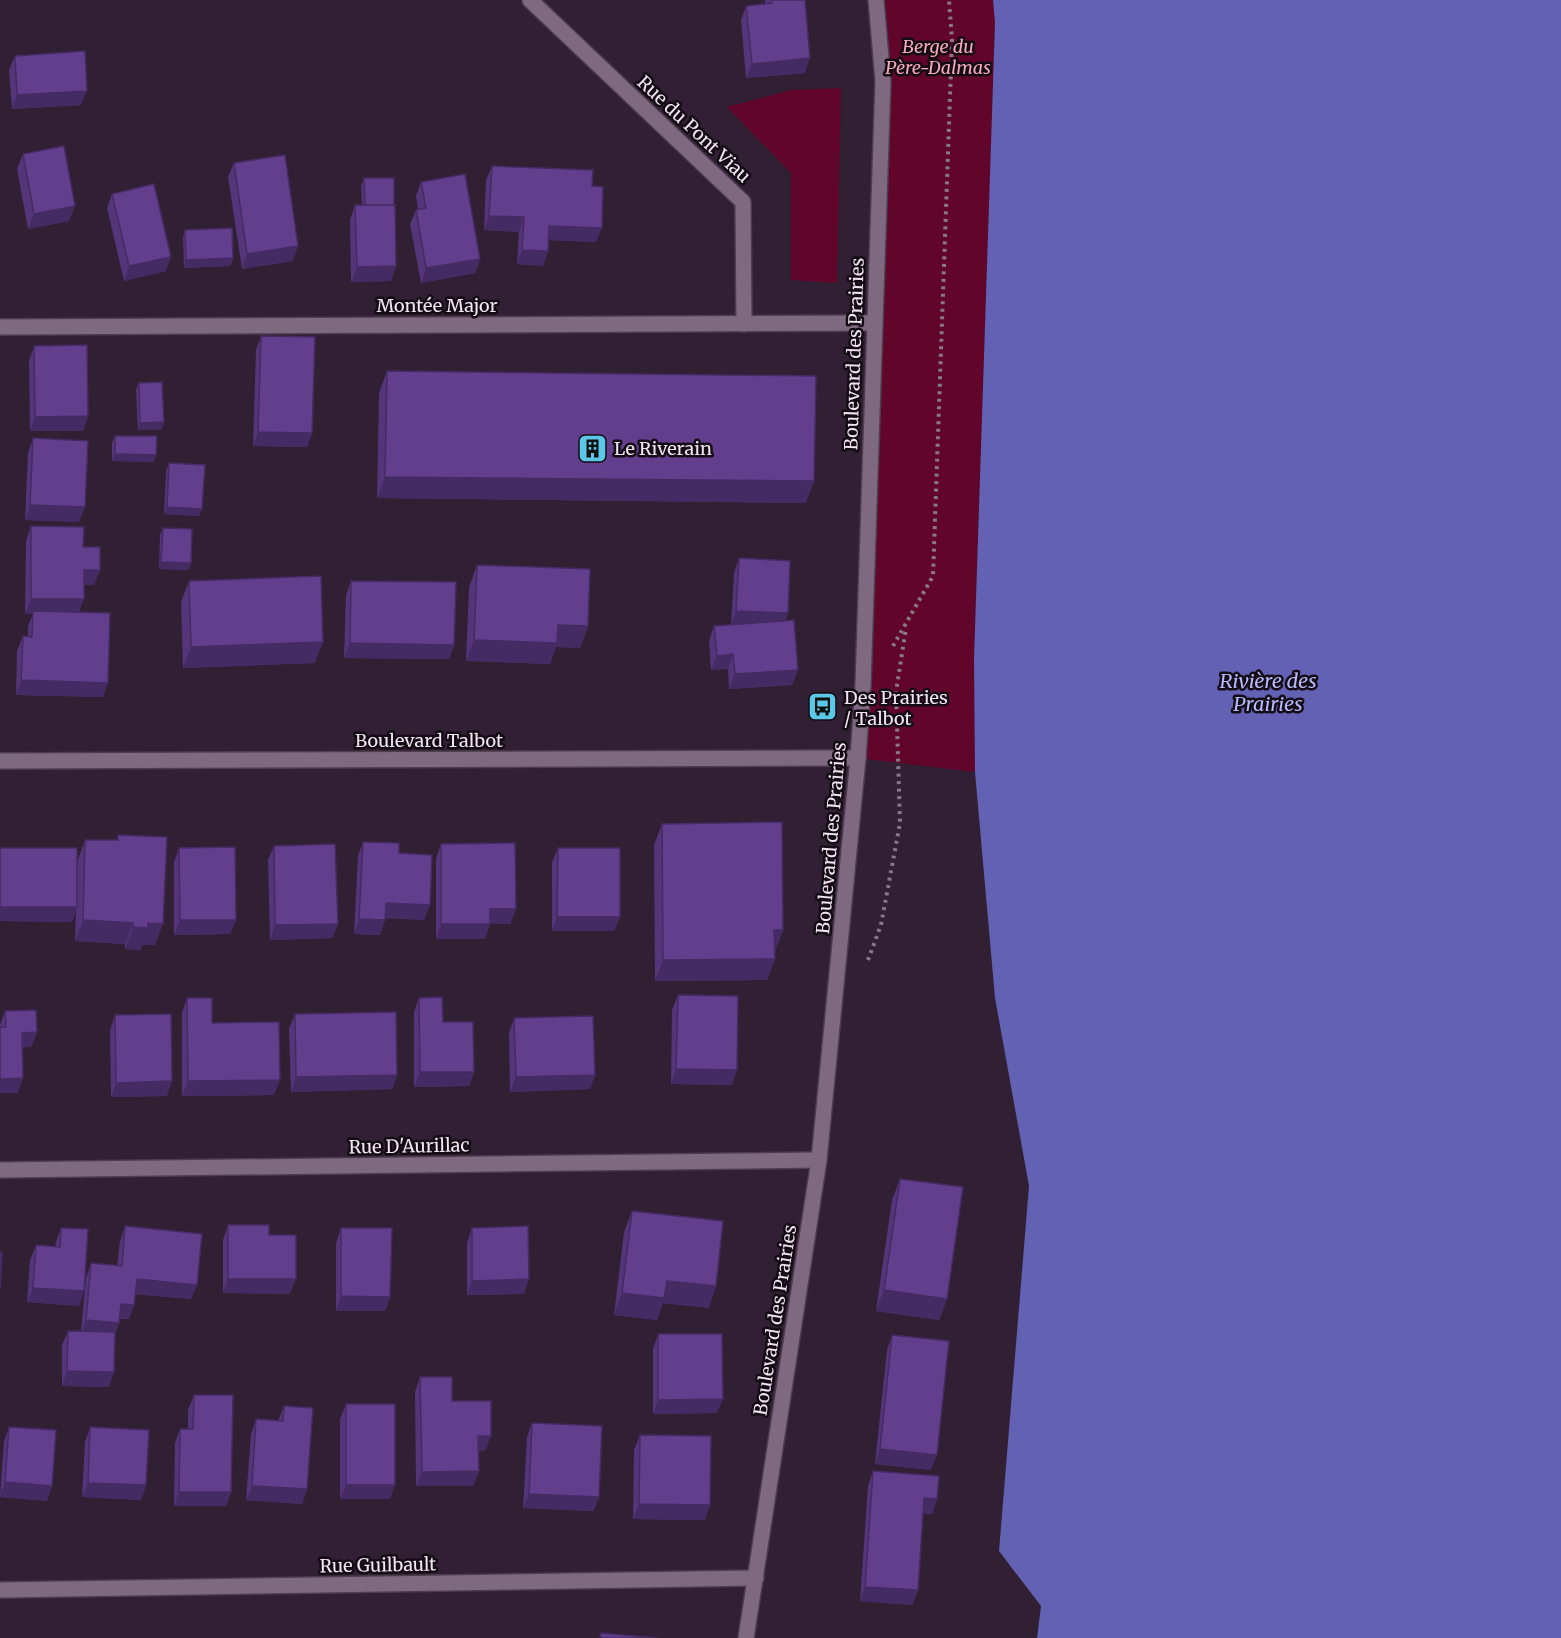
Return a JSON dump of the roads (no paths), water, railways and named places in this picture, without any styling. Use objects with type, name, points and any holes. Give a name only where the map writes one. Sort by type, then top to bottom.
[{"type":"street","name":"Rue du Pont Viau","points":[[530,0],[743,202],[744,324]]},
{"type":"street","name":"Boulevard des Prairies","points":[[746,1638],[819,1160],[858,758],[864,673],[883,81],[876,0]]},
{"type":"street","name":"Montée Major","points":[[0,327],[874,323]]},
{"type":"street","name":"Boulevard Talbot","points":[[0,760],[858,758]]},
{"type":"street","name":"Rue D'Aurillac","points":[[0,1170],[819,1160]]},
{"type":"street","name":"Rue Guilbault","points":[[0,1590],[756,1578]]},
{"type":"water","name":"Rivière des Prairies","points":[[993,0],[1561,0],[1561,1638],[1037,1638],[1041,1606],[999,1551],[1029,1186],[995,998],[975,772],[974,659],[995,23]]},
{"type":"place","name":"Le Riverain","points":[[593,448]]},
{"type":"place","name":"Des Prairies / Talbot","points":[[823,707]]},
{"type":"park label","name":"Berge du Père-Dalmas","points":[[938,56]]}]
